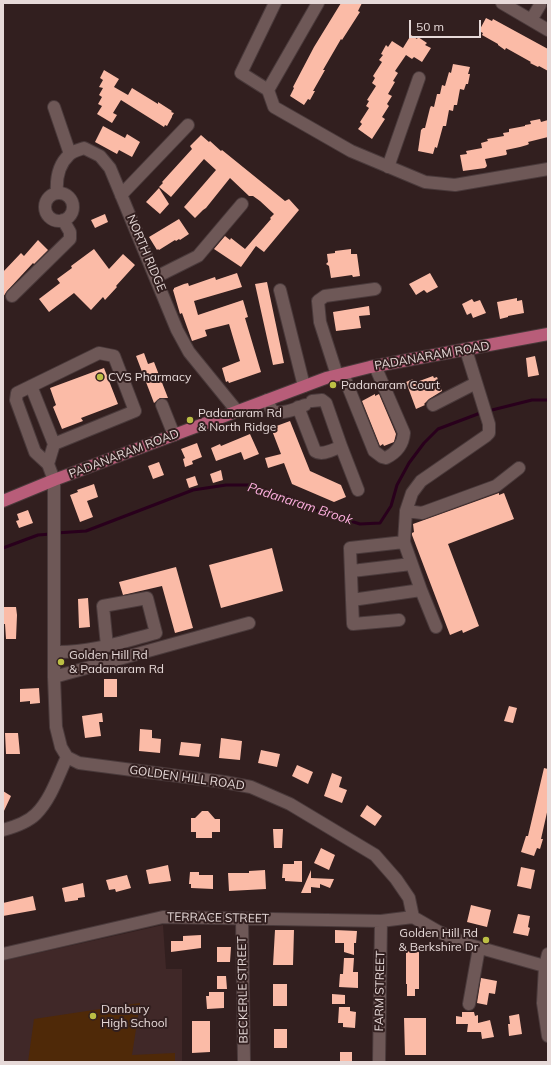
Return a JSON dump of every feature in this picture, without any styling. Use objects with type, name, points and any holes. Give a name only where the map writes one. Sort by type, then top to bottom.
[{"type":"main road","name":"PADANARAM ROAD","points":[[3,501],[174,434],[306,385],[375,366],[548,334]]},
{"type":"street","points":[[275,3],[241,73],[268,90],[274,107],[351,151],[425,182],[455,185],[548,169]]},
{"type":"street","points":[[268,90],[318,3]]},
{"type":"street","points":[[502,3],[548,30]]},
{"type":"street","points":[[531,20],[540,3]]},
{"type":"street","points":[[388,167],[419,78]]},
{"type":"street","points":[[54,107],[70,154],[62,164],[56,179],[57,193]]},
{"type":"street","points":[[121,195],[188,125]]},
{"type":"street","name":"NORTH RIDGE","points":[[70,154],[84,148],[100,156],[110,168],[177,330],[189,352],[237,411]]},
{"type":"street","points":[[57,193],[67,196],[73,204],[71,214],[63,220],[53,220],[46,213],[46,202],[48,198],[57,193]]},
{"type":"street","points":[[156,277],[198,256],[242,204]]},
{"type":"street","points":[[12,296],[70,239],[70,232],[63,220]]},
{"type":"street","points":[[375,289],[325,296],[318,301],[320,322],[340,375],[374,451],[386,458],[399,448],[404,440],[404,433],[375,366]]},
{"type":"street","points":[[280,290],[312,402]]},
{"type":"street","points":[[436,627],[411,564],[404,542],[406,511],[412,493],[421,481],[486,436],[488,433],[489,424],[466,350]]},
{"type":"street","points":[[3,830],[13,828],[35,815],[46,800],[67,757],[61,747],[56,727],[54,677],[54,480],[48,464],[35,452],[16,400],[17,393],[99,353],[114,356],[135,411],[54,444]]},
{"type":"street","points":[[432,405],[476,383]]},
{"type":"street","points":[[31,386],[54,444],[48,464]]},
{"type":"street","points":[[268,400],[272,411],[276,413],[282,413],[312,402],[322,400],[326,403],[358,490]]},
{"type":"street","points":[[162,405],[174,434]]},
{"type":"street","points":[[298,407],[315,451],[322,453],[342,446]]},
{"type":"street","points":[[406,511],[422,513],[496,486],[519,468]]},
{"type":"street","points":[[399,620],[353,624],[350,548],[404,542]]},
{"type":"street","points":[[352,571],[411,564]]},
{"type":"street","points":[[352,600],[421,590]]},
{"type":"street","points":[[54,652],[71,653],[86,651],[107,646],[156,633],[147,598],[102,606],[107,646]]},
{"type":"street","points":[[54,677],[249,623]]},
{"type":"street","name":"GOLDEN HILL ROAD","points":[[67,757],[79,763],[224,782],[251,787],[290,804],[375,855],[396,879],[409,898],[413,917]]},
{"type":"street","name":"TERRACE STREET","points":[[3,954],[163,917],[382,921],[413,917]]},
{"type":"street","points":[[413,917],[439,932],[479,948],[547,967]]},
{"type":"street","name":"BECKERLE STREET","points":[[242,918],[244,1062]]},
{"type":"street","name":"FARM STREET","points":[[379,1062],[382,921]]},
{"type":"street","points":[[469,1004],[479,948]]},
{"type":"street","points":[[548,954],[543,1003],[548,1036]]},
{"type":"shaded area","name":"Danbury High School","points":[[163,925],[166,969],[182,969],[182,1062],[3,1062],[3,961]]},
{"type":"shaded area","points":[[140,1003],[132,1055],[175,1053],[175,1062],[28,1062],[34,1019]]},
{"type":"building","points":[[341,3],[362,3],[358,11],[360,12],[342,40],[341,39],[323,70],[325,70],[313,91],[315,91],[310,100],[308,99],[304,105],[290,96],[294,88],[293,87],[314,47]]},
{"type":"building","points":[[486,18],[492,21],[493,19],[548,49],[548,71],[530,63],[531,62],[506,48],[505,50],[498,44],[482,35],[483,33],[479,31]]},
{"type":"building","points":[[411,35],[417,39],[418,37],[427,43],[425,45],[431,48],[422,62],[414,57],[412,59],[406,55],[395,71],[398,73],[388,94],[392,96],[387,104],[389,106],[382,117],[385,119],[372,139],[358,129],[362,124],[360,122],[369,108],[366,106],[369,101],[367,100],[376,86],[372,83],[375,78],[373,76],[382,62],[379,60],[383,55],[381,54],[386,45],[388,47],[392,41],[403,48]]},
{"type":"building","points":[[453,64],[470,67],[468,84],[466,84],[464,90],[460,89],[457,105],[454,105],[453,111],[449,110],[446,126],[443,126],[437,148],[435,147],[433,154],[418,151],[421,130],[425,128],[430,108],[431,106],[434,107],[437,94],[440,94],[442,85],[445,86]]},
{"type":"building","points":[[104,70],[119,79],[114,87],[128,95],[132,88],[172,111],[171,112],[174,113],[167,126],[165,125],[164,127],[121,100],[113,113],[117,115],[112,123],[97,114],[102,106],[98,104],[102,97],[99,95],[103,88],[99,87],[103,80],[100,78]]},
{"type":"building","points":[[540,119],[541,122],[548,120],[548,137],[528,142],[529,144],[527,145],[506,150],[506,155],[485,159],[487,166],[485,168],[463,171],[460,155],[467,154],[466,151],[482,148],[481,143],[488,141],[487,139],[504,136],[503,133],[509,132],[509,129],[525,126],[531,124],[530,121]]},
{"type":"building","points":[[103,126],[125,138],[127,134],[140,142],[132,157],[119,150],[117,154],[95,142]]},
{"type":"building","points":[[201,135],[285,201],[289,199],[299,210],[264,252],[256,246],[241,267],[214,249],[225,236],[230,240],[231,238],[245,249],[274,214],[260,201],[253,196],[249,196],[230,178],[206,208],[195,218],[184,207],[216,170],[204,159],[171,197],[159,187],[192,149],[190,146]]},
{"type":"building","points":[[159,188],[169,204],[160,214],[146,202]]},
{"type":"building","points":[[105,214],[108,222],[95,228],[91,220]]},
{"type":"building","points":[[179,219],[189,234],[180,240],[175,240],[157,250],[149,237]]},
{"type":"building","points":[[38,240],[48,250],[34,264],[33,263],[3,297],[3,272],[21,253],[24,256]]},
{"type":"building","points":[[94,249],[109,269],[123,254],[135,265],[105,300],[103,297],[91,310],[74,293],[49,312],[39,299],[60,283],[57,279],[72,268],[71,266]]},
{"type":"building","points":[[351,249],[351,254],[357,254],[360,276],[353,277],[352,275],[331,278],[329,266],[326,264],[328,262],[327,254],[335,253],[335,251]]},
{"type":"building","points":[[237,273],[242,287],[194,301],[198,315],[243,300],[248,317],[245,318],[261,372],[229,383],[228,381],[226,382],[222,368],[240,361],[229,324],[205,330],[207,336],[192,341],[182,313],[180,314],[173,290],[174,288],[184,284],[188,283],[189,286],[215,277],[216,280]]},
{"type":"building","points":[[430,273],[438,287],[427,293],[424,290],[416,295],[409,284]]},
{"type":"building","points":[[267,282],[284,363],[273,365],[255,284]]},
{"type":"building","points":[[517,298],[517,301],[522,300],[524,313],[500,319],[497,302]]},
{"type":"building","points":[[472,299],[474,302],[480,300],[486,313],[473,318],[471,313],[467,315],[462,304]]},
{"type":"building","points":[[369,306],[370,315],[359,316],[361,328],[336,331],[333,312]]},
{"type":"building","points":[[144,353],[148,364],[154,362],[168,398],[160,398],[154,403],[136,356]]},
{"type":"building","points":[[535,356],[539,375],[528,377],[526,358]]},
{"type":"building","points":[[104,368],[118,404],[81,418],[83,421],[62,429],[53,407],[56,405],[50,388]]},
{"type":"building","points":[[433,376],[434,378],[437,377],[442,391],[429,399],[424,404],[425,405],[416,409],[406,382],[413,379],[414,383]]},
{"type":"building","points":[[375,394],[375,396],[379,394],[396,434],[394,442],[384,446],[383,444],[380,446],[362,401]]},
{"type":"building","points":[[290,421],[310,471],[341,485],[346,497],[334,502],[292,484],[284,463],[268,468],[265,458],[281,454],[271,428]]},
{"type":"building","points":[[250,434],[259,454],[244,460],[241,452],[216,461],[211,448],[220,444],[221,446]]},
{"type":"building","points":[[197,443],[202,457],[192,461],[193,464],[185,467],[183,459],[185,458],[181,449]]},
{"type":"building","points":[[159,462],[164,475],[153,479],[148,466]]},
{"type":"building","points":[[221,470],[223,480],[213,483],[210,474]]},
{"type":"building","points":[[195,476],[198,485],[189,488],[186,479]]},
{"type":"building","points":[[94,484],[98,497],[87,501],[93,517],[80,522],[70,495],[78,492],[77,490]]},
{"type":"building","points":[[499,493],[499,495],[504,493],[514,519],[448,544],[479,626],[463,633],[462,630],[450,635],[412,535],[414,532],[413,524]]},
{"type":"building","points":[[28,510],[33,523],[19,528],[16,521],[19,520],[17,514]]},
{"type":"building","points":[[272,548],[283,591],[221,608],[209,565]]},
{"type":"building","points":[[176,567],[193,628],[175,633],[162,586],[123,595],[119,582]]},
{"type":"building","points":[[88,598],[90,627],[79,628],[78,599]]},
{"type":"building","points":[[3,607],[16,607],[16,639],[6,639],[5,624],[3,624]]},
{"type":"building","points":[[104,679],[117,679],[117,697],[104,697]]},
{"type":"building","points":[[39,688],[40,703],[30,704],[30,701],[20,702],[20,689]]},
{"type":"building","points":[[509,706],[517,708],[513,723],[504,721]]},
{"type":"building","points":[[102,713],[103,722],[99,722],[101,736],[85,738],[82,716]]},
{"type":"building","points":[[140,729],[152,730],[152,738],[161,739],[160,753],[139,751]]},
{"type":"building","points":[[5,733],[18,733],[20,754],[6,754]]},
{"type":"building","points":[[221,738],[242,741],[240,760],[219,758]]},
{"type":"building","points":[[181,742],[201,744],[199,757],[179,755]]},
{"type":"building","points":[[261,750],[280,754],[277,767],[258,763]]},
{"type":"building","points":[[297,765],[313,772],[308,784],[292,776]]},
{"type":"building","points":[[544,768],[548,769],[548,808],[541,839],[543,839],[540,849],[537,848],[534,856],[521,852],[526,836],[528,836]]},
{"type":"building","points":[[332,773],[342,777],[339,787],[347,790],[342,803],[324,796]]},
{"type":"building","points":[[3,791],[11,796],[3,813]]},
{"type":"building","points":[[367,805],[382,816],[375,826],[360,816]]},
{"type":"building","points":[[202,811],[208,811],[215,819],[220,819],[220,832],[212,832],[212,838],[196,838],[196,832],[191,832],[191,818],[195,818]]},
{"type":"building","points":[[273,829],[283,829],[282,848],[274,848]]},
{"type":"building","points":[[321,848],[335,855],[329,870],[314,863]]},
{"type":"building","points":[[294,861],[302,861],[302,882],[285,881],[285,878],[282,878],[283,864],[294,864]]},
{"type":"building","points":[[168,865],[171,881],[149,884],[146,870]]},
{"type":"building","points":[[521,867],[535,870],[531,889],[517,886]]},
{"type":"building","points":[[265,870],[266,889],[229,891],[228,873],[249,873],[249,871]]},
{"type":"building","points":[[311,870],[311,878],[334,879],[330,888],[320,884],[320,888],[311,887],[311,893],[301,893]]},
{"type":"building","points":[[190,872],[199,872],[199,875],[213,875],[213,889],[191,888],[191,884],[189,884]]},
{"type":"building","points":[[127,875],[131,888],[116,892],[115,889],[109,890],[106,880]]},
{"type":"building","points":[[83,883],[85,897],[78,898],[78,900],[65,902],[62,888]]},
{"type":"building","points":[[33,896],[36,910],[3,916],[3,903]]},
{"type":"building","points":[[471,905],[491,910],[487,927],[467,922]]},
{"type":"building","points":[[518,914],[530,916],[528,936],[513,933]]},
{"type":"building","points":[[275,930],[294,930],[293,965],[273,965]]},
{"type":"building","points":[[335,930],[357,931],[356,943],[354,943],[354,955],[344,952],[344,943],[335,943]]},
{"type":"building","points":[[201,935],[201,948],[171,952],[171,941],[183,941],[183,936]]},
{"type":"building","points":[[217,947],[231,947],[230,962],[217,962]]},
{"type":"building","points":[[406,951],[419,952],[419,989],[415,989],[415,996],[407,996]]},
{"type":"building","points":[[344,958],[354,958],[353,972],[358,972],[358,988],[339,987],[340,974],[343,974]]},
{"type":"building","points":[[217,976],[226,976],[227,989],[217,989]]},
{"type":"building","points":[[481,978],[497,981],[495,994],[489,993],[487,1005],[477,1003]]},
{"type":"building","points":[[273,984],[287,984],[287,1006],[273,1006]]},
{"type":"building","points":[[209,992],[224,992],[224,1008],[207,1009],[206,996],[209,996]]},
{"type":"building","points":[[332,994],[345,995],[345,1004],[332,1004]]},
{"type":"building","points":[[339,1007],[350,1007],[350,1011],[356,1012],[355,1028],[343,1027],[343,1023],[338,1023]]},
{"type":"building","points":[[462,1012],[474,1012],[475,1016],[478,1015],[478,1023],[490,1020],[494,1037],[482,1039],[481,1032],[467,1032],[468,1024],[456,1024],[456,1016],[462,1017]]},
{"type":"building","points":[[519,1014],[522,1034],[509,1036],[509,1016]]},
{"type":"building","points":[[404,1018],[426,1018],[426,1055],[405,1055]]},
{"type":"building","points":[[192,1021],[210,1021],[210,1052],[192,1053]]},
{"type":"building","points":[[274,1029],[287,1029],[287,1048],[274,1048]]},
{"type":"building","points":[[340,1052],[352,1052],[352,1062],[340,1062]]},
{"type":"waterway","name":"Padanaram Brook","points":[[488,411],[532,400],[548,400]]},
{"type":"waterway","name":"Padanaram Brook","points":[[56,533],[86,531],[193,490],[226,485],[250,485],[294,499],[318,511],[360,524],[380,523],[391,506],[397,485],[409,463],[424,443],[438,429],[483,412]]},
{"type":"waterway","name":"Padanaram Brook","points":[[3,548],[38,535],[51,534]]},
{"type":"place","name":"CVS Pharmacy","points":[[100,377]]},
{"type":"place","name":"Padanaram Court","points":[[333,385]]},
{"type":"place","name":"Padanaram Rd & North Ridge","points":[[190,420]]},
{"type":"place","name":"Golden Hill Rd & Padanaram Rd","points":[[61,662]]},
{"type":"place","name":"Golden Hill Rd & Berkshire Dr","points":[[486,940]]},
{"type":"place","name":"Danbury High School","points":[[93,1016]]}]
